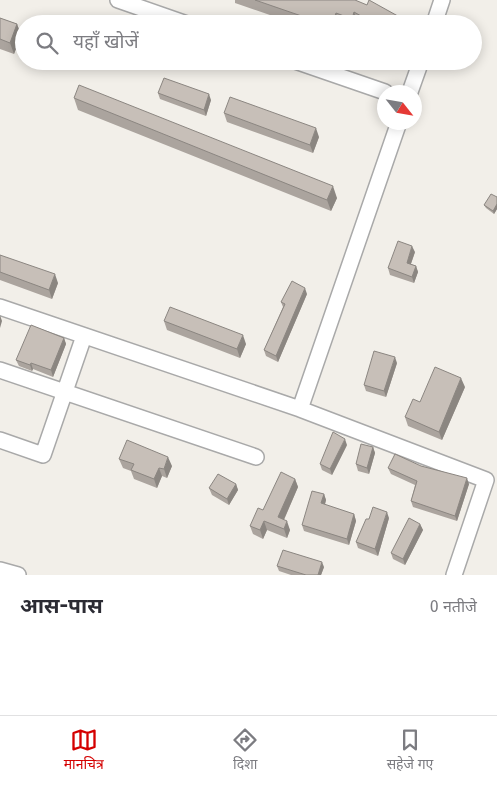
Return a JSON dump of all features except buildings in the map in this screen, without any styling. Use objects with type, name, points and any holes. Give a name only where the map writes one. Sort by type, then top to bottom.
[{"type":"street","points":[[118,0],[161,15]]},
{"type":"street","points":[[437,15],[442,0]]},
{"type":"street","points":[[321,70],[377,89]]},
{"type":"street","points":[[412,85],[418,70]]},
{"type":"street","points":[[300,409],[396,130]]},
{"type":"street","points":[[0,307],[300,409],[486,480],[454,575]]},
{"type":"street","points":[[0,440],[43,455],[84,336]]},
{"type":"street","points":[[0,370],[256,457]]},
{"type":"street","points":[[0,570],[18,575]]}]
